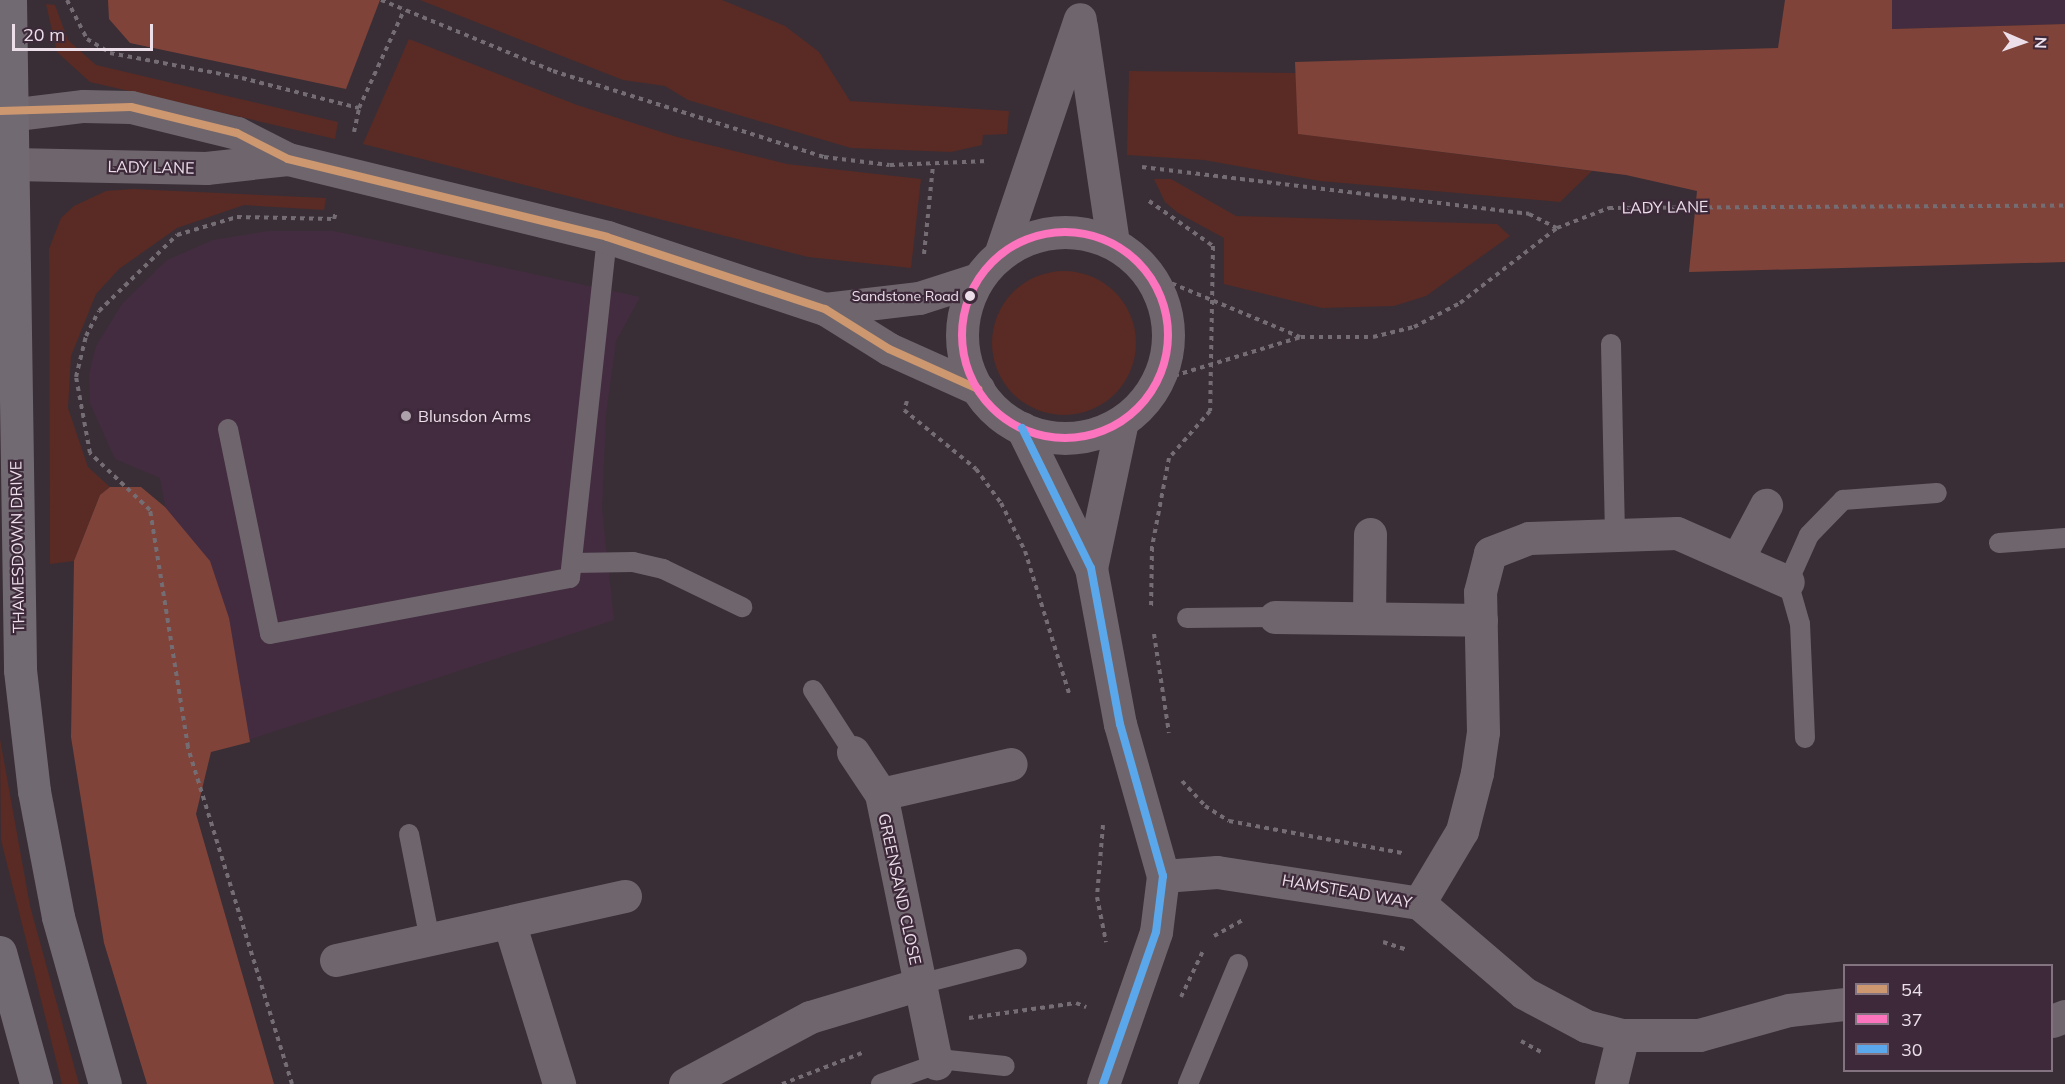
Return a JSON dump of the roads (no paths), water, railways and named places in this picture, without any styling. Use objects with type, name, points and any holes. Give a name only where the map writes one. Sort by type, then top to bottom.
[{"type":"main road","name":"THAMESDOWN DRIVE","points":[[10,0],[6,113],[13,164],[20,670],[34,790],[58,917],[105,1084]]},
{"type":"main road","points":[[0,952],[36,1084]]},
{"type":"street","points":[[978,389],[962,334],[1031,162],[1081,10]]},
{"type":"street","points":[[1081,10],[1113,243]]},
{"type":"street","name":"LADY LANE","points":[[6,113],[131,107],[237,133],[288,159],[607,237],[825,309],[913,361],[978,389],[1022,428]]},
{"type":"street","name":"LADY LANE","points":[[13,164],[206,168],[288,159]]},
{"type":"street","name":"LADY LANE","points":[[825,309],[920,298],[989,267],[1046,233],[1080,232],[1113,243],[1147,273],[1161,298],[1167,326],[1166,354],[1157,381],[1122,421]]},
{"type":"street","points":[[1022,428],[1072,437],[1122,421],[1091,568]]},
{"type":"street","points":[[1022,428],[1091,568],[1120,724],[1163,876],[1156,932],[1103,1084]]},
{"type":"street","points":[[1739,556],[1766,505]]},
{"type":"street","points":[[1419,903],[1462,831],[1477,773],[1483,732],[1482,576],[1490,553],[1513,540],[1615,533],[1677,532],[1739,556],[1788,582]]},
{"type":"street","points":[[1369,616],[1370,534]]},
{"type":"street","points":[[1275,617],[1369,616],[1481,620]]},
{"type":"street","name":"GREENSAND CLOSE","points":[[853,752],[881,794],[936,1063]]},
{"type":"street","name":"GREENSAND CLOSE","points":[[881,794],[1011,764]]},
{"type":"street","name":"HAMSTEAD WAY","points":[[1163,876],[1217,872],[1419,903],[1524,993],[1586,1026],[1623,1035],[1699,1035],[1788,1010],[1843,1004]]},
{"type":"street","points":[[336,960],[625,896]]},
{"type":"street","points":[[509,922],[559,1084]]},
{"type":"street","name":"GREENSAND CLOSE","points":[[685,1084],[810,1017],[920,984]]},
{"type":"street","points":[[1611,1084],[1623,1035]]},
{"type":"lane","points":[[228,429],[270,634],[570,578],[607,237]]},
{"type":"lane","points":[[1611,344],[1615,533]]},
{"type":"lane","points":[[1805,738],[1800,624],[1788,582],[1809,535],[1843,500],[1937,493]]},
{"type":"lane","points":[[1999,543],[2065,538]]},
{"type":"lane","points":[[572,563],[616,561],[663,569],[742,607]]},
{"type":"lane","points":[[1187,618],[1275,617]]},
{"type":"lane","points":[[813,690],[853,752]]},
{"type":"lane","points":[[409,834],[430,940]]},
{"type":"lane","points":[[920,984],[1017,959]]},
{"type":"lane","points":[[1188,1084],[1238,964]]},
{"type":"lane","points":[[881,1084],[936,1063],[964,1060],[1005,1066]]},
{"type":"place","name":"Sandstone Road","points":[[970,296]]},
{"type":"place","name":"Blunsdon Arms","points":[[406,416]]}]
